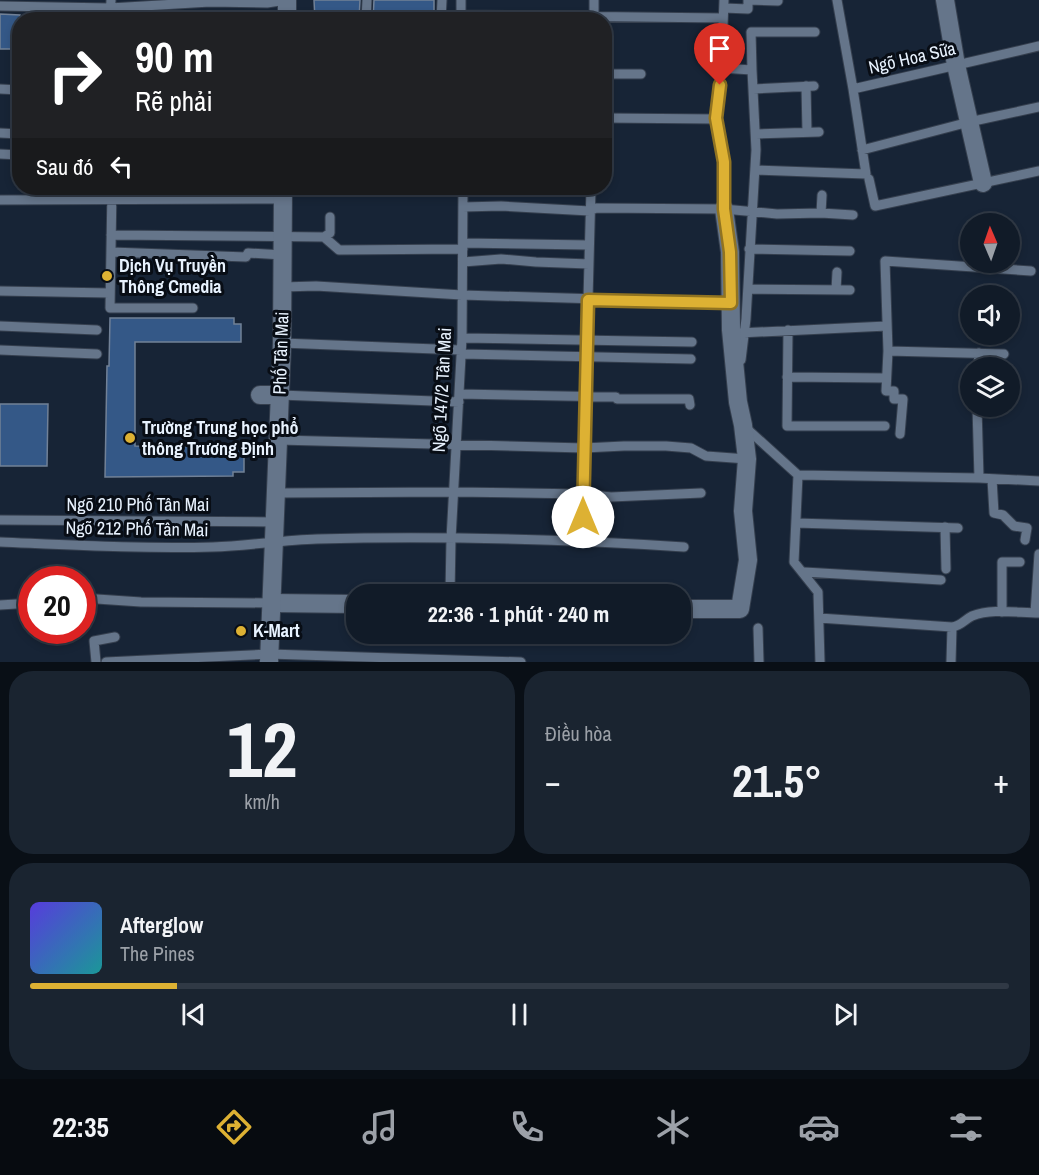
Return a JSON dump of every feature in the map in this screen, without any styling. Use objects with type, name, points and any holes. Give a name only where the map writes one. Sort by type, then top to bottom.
[{"type":"street","points":[[945,0],[956,65],[983,183]]},
{"type":"street","name":"Phố Tân Mai","points":[[269,658],[282,343],[283,195]]},
{"type":"street","points":[[691,609],[740,609],[748,561],[743,511],[747,459],[737,390],[738,333],[731,303],[730,252],[724,209]]},
{"type":"street","points":[[260,395],[280,395]]},
{"type":"street","points":[[272,603],[346,603]]},
{"type":"lane","points":[[0,6],[267,3],[287,0]]},
{"type":"lane","points":[[837,0],[853,89]]},
{"type":"lane","points":[[724,209],[724,162],[716,118],[722,68],[720,60],[724,4],[778,1]]},
{"type":"lane","points":[[748,3],[749,21]]},
{"type":"lane","points":[[612,19],[723,18]]},
{"type":"lane","points":[[815,32],[751,32],[756,134],[755,171],[748,289],[738,333],[887,326]]},
{"type":"lane","name":"Ngõ Hoa Sữa","points":[[755,171],[866,174],[853,89],[1039,46]]},
{"type":"lane","points":[[722,68],[752,70]]},
{"type":"lane","points":[[612,74],[641,74]]},
{"type":"lane","points":[[753,89],[810,86],[807,132]]},
{"type":"lane","points":[[862,150],[969,122],[1039,107]]},
{"type":"lane","points":[[612,118],[716,118]]},
{"type":"lane","points":[[756,134],[819,132]]},
{"type":"lane","points":[[869,179],[875,206],[1039,171]]},
{"type":"lane","points":[[0,200],[215,195]]},
{"type":"lane","name":"Ngõ 147/2 Tân Mai","points":[[450,584],[462,338],[463,195]]},
{"type":"lane","points":[[584,540],[583,494],[591,195]]},
{"type":"lane","points":[[821,213],[822,195]]},
{"type":"lane","points":[[112,198],[110,308],[193,308]]},
{"type":"lane","points":[[463,207],[501,206],[590,211],[596,208],[724,209],[777,214],[853,215]]},
{"type":"lane","points":[[111,252],[246,257],[248,253],[324,237],[330,233],[330,217]]},
{"type":"lane","points":[[111,235],[283,246]]},
{"type":"lane","points":[[324,237],[339,250],[589,245]]},
{"type":"lane","points":[[749,249],[850,251]]},
{"type":"lane","points":[[463,262],[501,259],[589,264]]},
{"type":"lane","points":[[900,434],[903,399],[894,399],[894,391],[886,391],[888,351],[885,261],[1031,271]]},
{"type":"lane","points":[[836,290],[837,272]]},
{"type":"lane","points":[[283,287],[316,286],[462,295],[731,303]]},
{"type":"lane","points":[[748,289],[850,290]]},
{"type":"lane","points":[[0,291],[110,293]]},
{"type":"lane","points":[[0,326],[97,330]]},
{"type":"lane","points":[[788,330],[787,426],[885,426]]},
{"type":"lane","points":[[462,338],[587,342],[692,342]]},
{"type":"lane","points":[[282,343],[586,358],[691,359]]},
{"type":"lane","points":[[0,350],[97,354]]},
{"type":"lane","points":[[888,351],[1004,354]]},
{"type":"lane","points":[[979,353],[979,357]]},
{"type":"lane","points":[[787,377],[886,378]]},
{"type":"lane","points":[[280,395],[459,398],[616,397],[617,399],[690,399],[690,405]]},
{"type":"lane","points":[[977,417],[979,478]]},
{"type":"lane","points":[[743,425],[798,475],[1039,481]]},
{"type":"lane","points":[[279,440],[584,448],[666,446],[691,448],[706,456],[747,459]]},
{"type":"lane","points":[[798,475],[794,562],[818,592],[820,662]]},
{"type":"lane","points":[[992,479],[994,513],[1003,514],[1014,526],[1027,528],[1025,540]]},
{"type":"lane","points":[[277,493],[454,492],[583,494],[610,497],[700,493]]},
{"type":"lane","name":"Ngõ 210 Phố Tân Mai","points":[[0,520],[275,522]]},
{"type":"lane","points":[[796,523],[958,528]]},
{"type":"lane","points":[[945,527],[946,569]]},
{"type":"lane","name":"Ngõ 212 Phố Tân Mai","points":[[0,542],[202,547],[315,539],[451,539],[584,540],[684,547]]},
{"type":"lane","points":[[819,618],[952,627],[959,626],[971,616],[1002,612],[1037,613],[1039,554]]},
{"type":"lane","points":[[1002,612],[1002,562],[1020,562]]},
{"type":"lane","points":[[804,572],[941,580]]},
{"type":"lane","points":[[96,599],[141,602],[272,603]]},
{"type":"lane","points":[[0,605],[18,604]]},
{"type":"lane","points":[[951,662],[952,627]]},
{"type":"lane","points":[[758,628],[759,662]]},
{"type":"lane","points":[[96,662],[94,641],[115,638]]},
{"type":"lane","points":[[106,662],[269,658],[521,662]]},
{"type":"building","points":[[314,0],[360,0],[359,12],[315,12]]},
{"type":"building","points":[[374,0],[434,0],[434,12],[373,12]]},
{"type":"building","points":[[0,14],[12,15],[12,49],[0,49]]},
{"type":"building","points":[[110,318],[234,318],[234,324],[241,324],[241,342],[135,342],[135,446],[244,447],[244,472],[233,472],[233,476],[105,477]]},
{"type":"building","points":[[0,404],[48,404],[47,466],[0,466]]},
{"type":"place","name":"Dịch Vụ Truyền Thông Cmedia","points":[[107,276]]},
{"type":"place","name":"Trường Trung học phổ thông Trương Định","points":[[130,438]]},
{"type":"place","name":"K-Mart","points":[[241,631]]},
{"type":"route","points":[[583,517],[588,300],[731,303],[730,252],[722,173],[724,162],[716,118],[720,85]]}]
